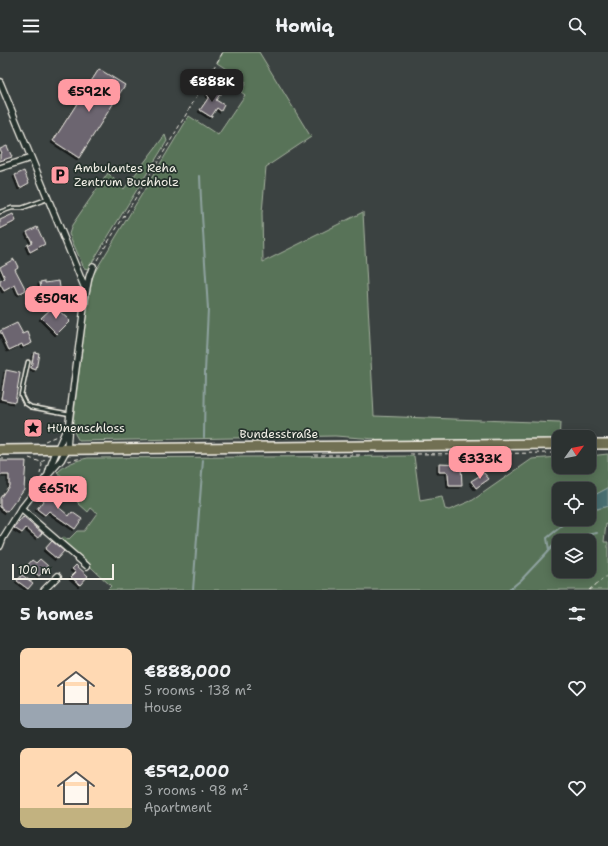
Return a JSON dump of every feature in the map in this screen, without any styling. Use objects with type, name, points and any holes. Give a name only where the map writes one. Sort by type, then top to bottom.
[{"type":"main road","name":"Bundesstraße","points":[[0,450],[27,454],[63,449],[552,444]]},
{"type":"main road","points":[[596,444],[608,444]]},
{"type":"street","points":[[0,82],[86,292]]},
{"type":"street","points":[[0,168],[31,158]]},
{"type":"street","points":[[0,546],[3,538],[21,509],[61,460],[69,421],[86,292],[89,277],[94,266]]},
{"type":"street","points":[[48,475],[52,460],[63,449],[69,421]]},
{"type":"street","points":[[21,509],[87,566]]},
{"type":"street","points":[[44,590],[58,576]]},
{"type":"lane","points":[[0,212],[12,208],[22,208],[48,198]]},
{"type":"lane","points":[[28,362],[21,395],[25,403],[31,407],[70,414]]},
{"type":"path","points":[[94,266],[142,189],[223,52]]},
{"type":"path","points":[[43,442],[53,438],[60,432]]},
{"type":"path","points":[[27,454],[40,462],[52,460]]},
{"type":"path","points":[[40,462],[42,465],[39,477],[40,485]]},
{"type":"path","points":[[589,590],[608,575]]},
{"type":"green space","points":[[223,52],[259,52],[311,137],[266,167],[262,213],[263,262],[363,212],[374,416],[560,423],[560,430],[552,430],[552,444],[375,446],[375,439],[335,436],[79,441],[75,434],[73,421],[88,301],[93,275],[189,116],[218,135],[245,95],[241,92],[246,82],[217,63]]},
{"type":"green space","points":[[165,135],[167,141],[88,269],[84,268],[69,234],[72,225],[108,173],[124,189]]},
{"type":"green space","points":[[608,454],[608,488],[596,494],[596,482],[552,482],[552,526],[596,526],[596,509],[608,506],[608,525],[606,524],[604,542],[608,542],[608,590],[107,590],[111,586],[61,539],[64,537],[68,540],[77,531],[84,531],[97,513],[91,508],[88,512],[78,503],[76,499],[80,492],[57,473],[71,463],[88,458],[414,456],[420,501],[442,497],[445,509],[449,510],[473,500],[532,459],[552,458],[552,474],[596,474],[596,455]]},
{"type":"water","points":[[608,488],[608,506],[596,509],[596,494]]},
{"type":"building","points":[[99,69],[125,85],[79,158],[53,141]]},
{"type":"building","points":[[212,87],[221,93],[216,100],[224,105],[221,111],[217,108],[211,117],[200,110],[209,97],[207,95]]},
{"type":"building","points":[[7,146],[12,157],[0,161],[0,154],[2,153],[0,149]]},
{"type":"building","points":[[24,171],[29,183],[20,188],[15,175]]},
{"type":"building","points":[[13,214],[16,221],[0,229],[0,220]]},
{"type":"building","points":[[37,227],[45,244],[30,252],[27,245],[32,242],[27,232]]},
{"type":"building","points":[[14,259],[18,267],[15,269],[26,290],[19,294],[15,285],[4,291],[0,284],[0,281],[5,278],[0,267]]},
{"type":"building","points":[[45,281],[45,283],[59,281],[61,294],[50,296],[48,288],[41,289],[40,282]]},
{"type":"building","points":[[54,306],[70,321],[57,334],[41,318]]},
{"type":"building","points":[[17,323],[23,334],[28,332],[32,343],[23,347],[22,344],[9,350],[0,331]]},
{"type":"building","points":[[34,352],[39,353],[36,370],[31,368]]},
{"type":"building","points":[[6,370],[20,373],[15,402],[1,399]]},
{"type":"building","points":[[0,461],[26,461],[24,489],[7,512],[0,507],[0,498],[9,486],[9,475],[0,475]]},
{"type":"building","points":[[439,463],[461,464],[462,486],[449,486],[448,474],[447,472],[439,472]]},
{"type":"building","points":[[484,473],[489,479],[476,488],[471,481]]},
{"type":"building","points":[[52,489],[61,496],[55,504],[69,516],[72,512],[82,519],[75,529],[49,511],[45,515],[37,509]]},
{"type":"building","points":[[23,517],[42,533],[38,538],[26,528],[22,533],[14,528]]},
{"type":"building","points":[[52,541],[64,551],[57,559],[45,549]]},
{"type":"building","points":[[40,559],[48,566],[39,576],[27,566],[32,560],[36,563]]},
{"type":"building","points":[[76,565],[88,576],[80,585],[71,577],[76,572],[72,569]]},
{"type":"building","points":[[22,575],[33,583],[28,589],[17,581]]},
{"type":"waterway","points":[[200,176],[208,309],[204,437]]},
{"type":"waterway","points":[[193,590],[203,460]]},
{"type":"waterway","points":[[549,550],[547,538],[562,526]]},
{"type":"waterway","points":[[591,534],[597,533]]},
{"type":"waterway","points":[[509,590],[521,580],[552,547]]},
{"type":"place","name":"Ambulantes Reha Zentrum Buchholz","points":[[60,175]]},
{"type":"place","name":"Hünenschloss","points":[[33,428]]}]
